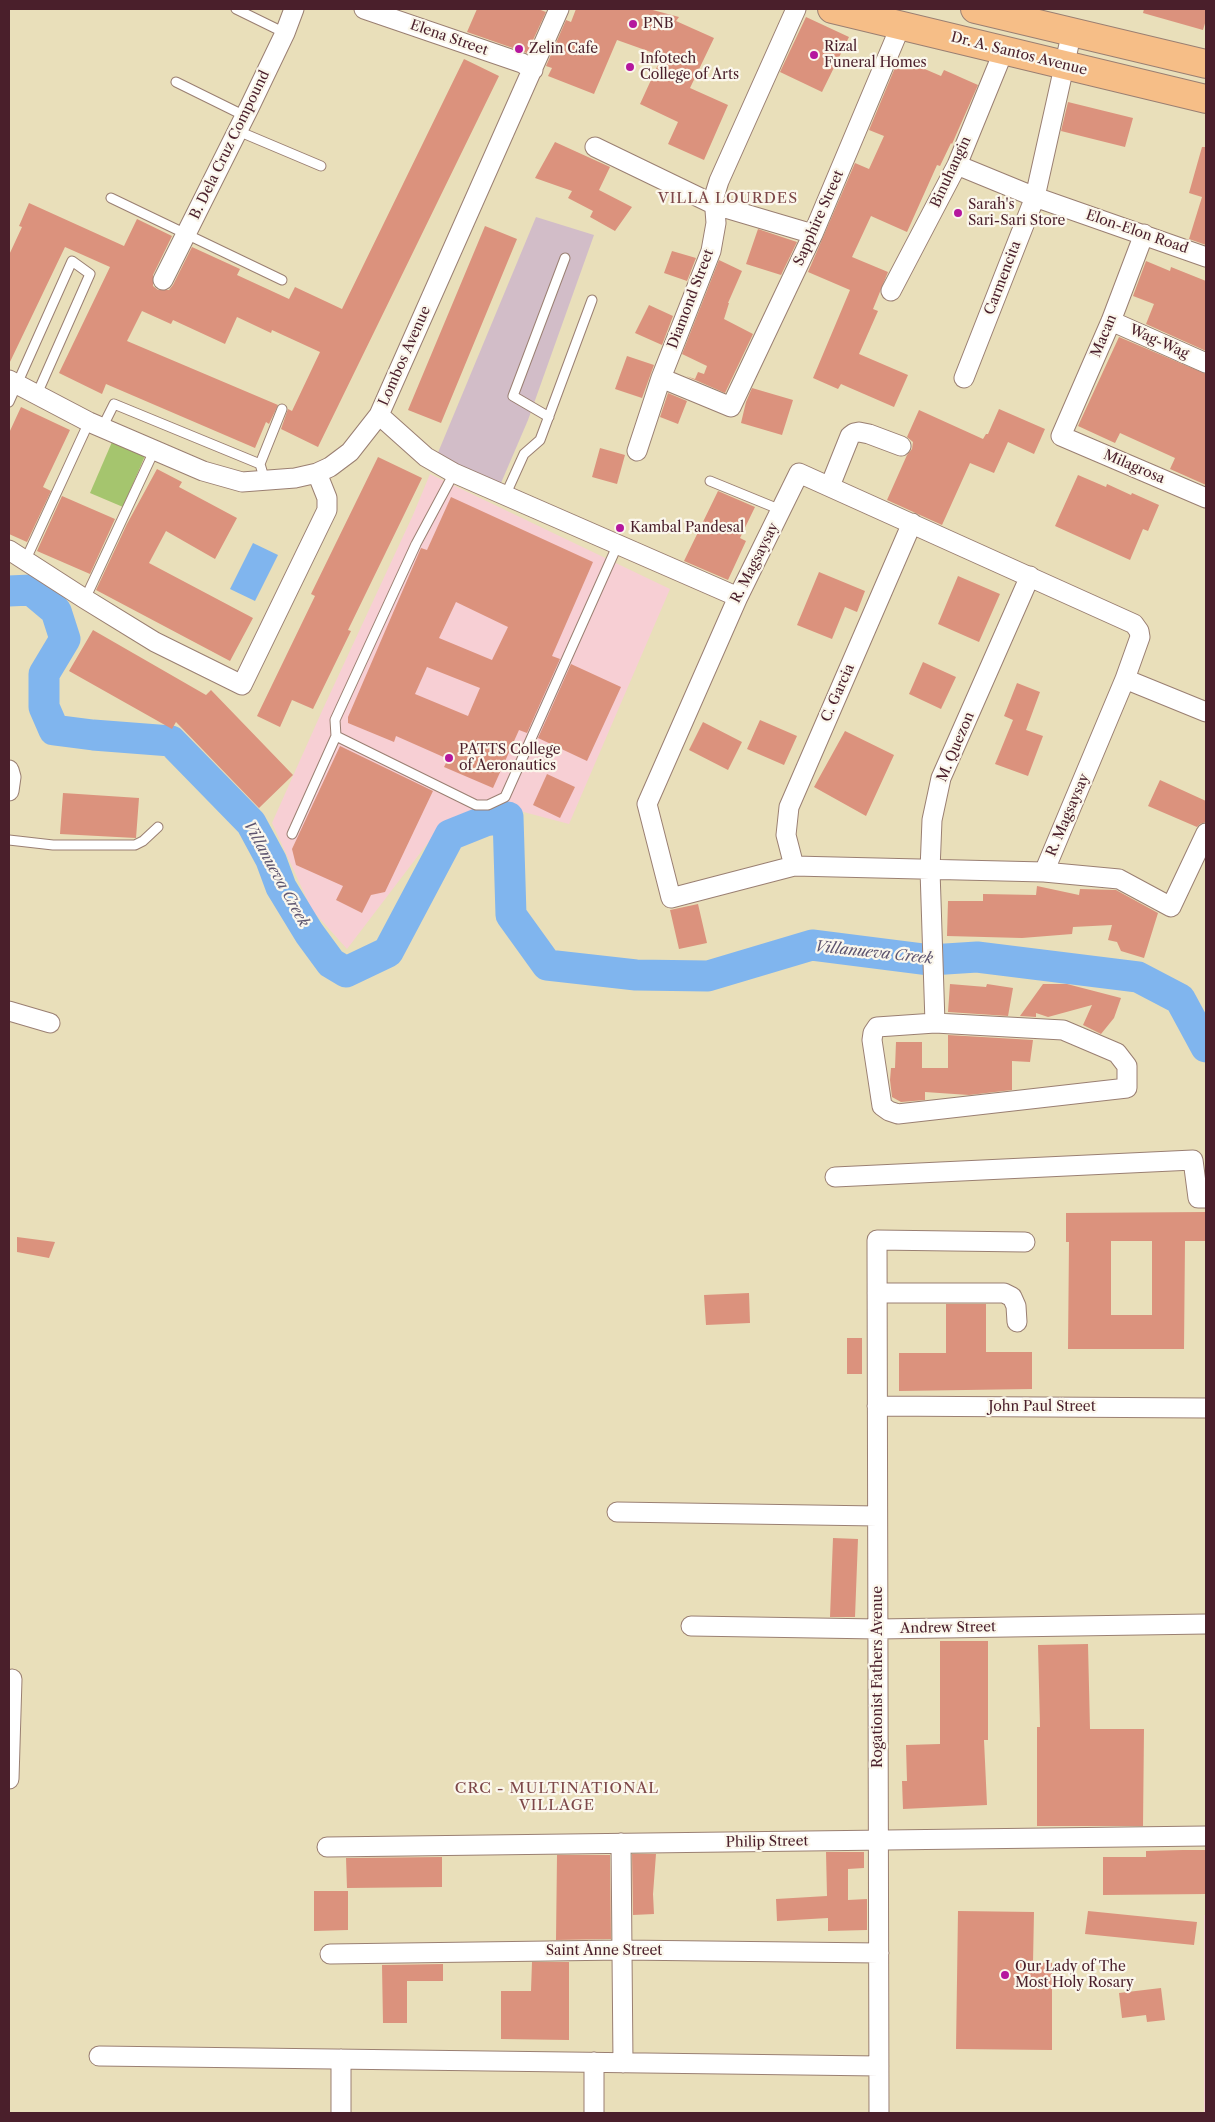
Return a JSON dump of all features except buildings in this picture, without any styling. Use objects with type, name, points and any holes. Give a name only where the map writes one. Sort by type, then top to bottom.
[{"type":"main road","name":"Dr. A. Santos Avenue","points":[[832,9],[1206,99]]},
{"type":"main road","points":[[975,9],[1206,64]]},
{"type":"street","name":"B. Dela Cruz Compound","points":[[163,280],[285,33],[294,9]]},
{"type":"street","name":"Elena Street","points":[[364,9],[522,63],[533,70]]},
{"type":"street","name":"Lombos Avenue","points":[[558,9],[533,70],[379,415],[426,457],[454,472],[504,496],[738,597]]},
{"type":"street","name":"Diamond Street","points":[[636,451],[661,378],[711,251],[716,223],[714,196],[719,181],[796,9]]},
{"type":"street","name":"Sapphire Street","points":[[661,378],[730,407],[813,234],[901,26]]},
{"type":"street","name":"Carmencita","points":[[964,378],[1035,197],[1072,31]]},
{"type":"street","name":"Binuhangin","points":[[891,291],[957,165],[1004,50]]},
{"type":"street","points":[[595,147],[715,205],[813,234]]},
{"type":"street","name":"Elon-Elon Road","points":[[957,165],[1035,197],[1206,257]]},
{"type":"street","name":"Macan","points":[[1061,436],[1111,320],[1144,234]]},
{"type":"street","name":"Wag-Wag","points":[[1111,320],[1206,363]]},
{"type":"street","points":[[13,382],[96,425],[154,451],[210,474],[242,482],[263,472],[317,474],[350,452],[379,415]]},
{"type":"street","points":[[830,486],[850,436],[854,433],[869,434],[901,446]]},
{"type":"street","name":"Milagrosa","points":[[1061,436],[1206,498]]},
{"type":"street","name":"R. Magsaysay","points":[[1044,872],[1125,679],[1140,637],[1139,631],[1134,624],[799,473],[738,597],[648,804],[671,898],[794,866],[1044,872],[1119,879],[1171,907],[1206,833]]},
{"type":"street","points":[[9,550],[26,559],[85,600],[155,642],[242,685],[327,510],[327,498],[317,474]]},
{"type":"street","name":"C. Garcia","points":[[794,866],[786,835],[789,806],[912,523]]},
{"type":"street","name":"M. Quezon","points":[[935,1023],[932,980],[930,870],[932,820],[941,778],[1030,576]]},
{"type":"street","points":[[1125,679],[1206,712]]},
{"type":"street","points":[[9,770],[11,777],[9,790]]},
{"type":"street","points":[[9,1011],[50,1023]]},
{"type":"street","points":[[935,1023],[1063,1030],[1117,1053],[1127,1066],[1127,1088],[898,1114],[889,1112],[882,1106],[872,1040],[873,1033],[877,1027],[935,1023]]},
{"type":"street","points":[[835,1177],[1193,1160],[1198,1198],[1206,1198]]},
{"type":"street","name":"Rogationist Fathers Avenue","points":[[879,2113],[876,1240],[1025,1242]]},
{"type":"street","points":[[877,1293],[1004,1293],[1012,1297],[1016,1306],[1017,1322]]},
{"type":"street","name":"John Paul Street","points":[[877,1406],[1206,1408]]},
{"type":"street","points":[[618,1512],[877,1516]]},
{"type":"street","name":"Andrew Street","points":[[690,1626],[878,1629],[1206,1624]]},
{"type":"street","points":[[9,1779],[12,1679]]},
{"type":"street","name":"Philip Street","points":[[328,1847],[1206,1836]]},
{"type":"street","points":[[621,1843],[623,2063]]},
{"type":"street","name":"Saint Anne Street","points":[[330,1954],[622,1950],[879,1952]]},
{"type":"street","points":[[99,2056],[879,2066]]},
{"type":"street","points":[[341,2059],[341,2113]]},
{"type":"street","points":[[594,2062],[594,2113]]},
{"type":"lane","points":[[236,9],[285,33]]},
{"type":"lane","points":[[176,82],[241,123],[321,166]]},
{"type":"lane","points":[[111,198],[282,280]]},
{"type":"lane","points":[[549,417],[513,396],[565,258]]},
{"type":"lane","points":[[9,402],[13,382],[72,261],[90,274],[37,394]]},
{"type":"lane","points":[[504,496],[524,454],[540,440],[592,300]]},
{"type":"lane","points":[[26,559],[96,425],[114,404],[263,472],[282,409]]},
{"type":"lane","points":[[85,600],[154,451]]},
{"type":"lane","points":[[292,834],[336,736],[334,720],[416,544],[454,472]]},
{"type":"lane","points":[[710,481],[782,510]]},
{"type":"lane","points":[[336,736],[476,805],[488,805],[504,797],[618,544]]},
{"type":"lane","points":[[9,840],[52,845],[135,845],[143,841],[158,827]]},
{"type":"shaded area","points":[[536,217],[594,235],[528,420],[501,483],[437,455]]},
{"type":"shaded area","name":"PATTS College of Aeronautics","points":[[430,474],[670,589],[569,824],[497,805],[476,810],[440,827],[347,949],[312,910],[272,823]]},
{"type":"shaded area","points":[[1204,1915],[1206,1915],[1206,2113],[1204,2113]]},
{"type":"green space","points":[[115,435],[148,449],[123,507],[90,493]]},
{"type":"water","points":[[253,543],[278,555],[255,601],[230,589]]},
{"type":"waterway","name":"Villanueva Creek","points":[[9,591],[31,590],[56,611],[65,639],[44,674],[44,707],[54,730],[171,741],[251,823],[271,860],[281,887],[309,933],[331,963],[346,972],[388,952],[450,835],[485,821],[508,817],[511,915],[547,965],[636,975],[708,976],[812,945],[930,960],[977,957],[1138,977],[1180,999],[1206,1047]]},
{"type":"place","name":"PNB","points":[[633,24]]},
{"type":"place","name":"Zelin Cafe","points":[[519,49]]},
{"type":"place","name":"Rizal Funeral Homes","points":[[814,55]]},
{"type":"place","name":"Infotech College of Arts","points":[[630,67]]},
{"type":"place","name":"Sarah's Sari-Sari Store","points":[[958,213]]},
{"type":"place","name":"Kambal Pandesal","points":[[620,528]]},
{"type":"place","name":"PATTS College of Aeronautics","points":[[449,758]]},
{"type":"place","name":"Our Lady of The Most Holy Rosary","points":[[1005,1975]]},
{"type":"district","name":"VILLA LOURDES","points":[[728,199]]},
{"type":"district","name":"CRC - MULTINATIONAL VILLAGE","points":[[557,1798]]}]
